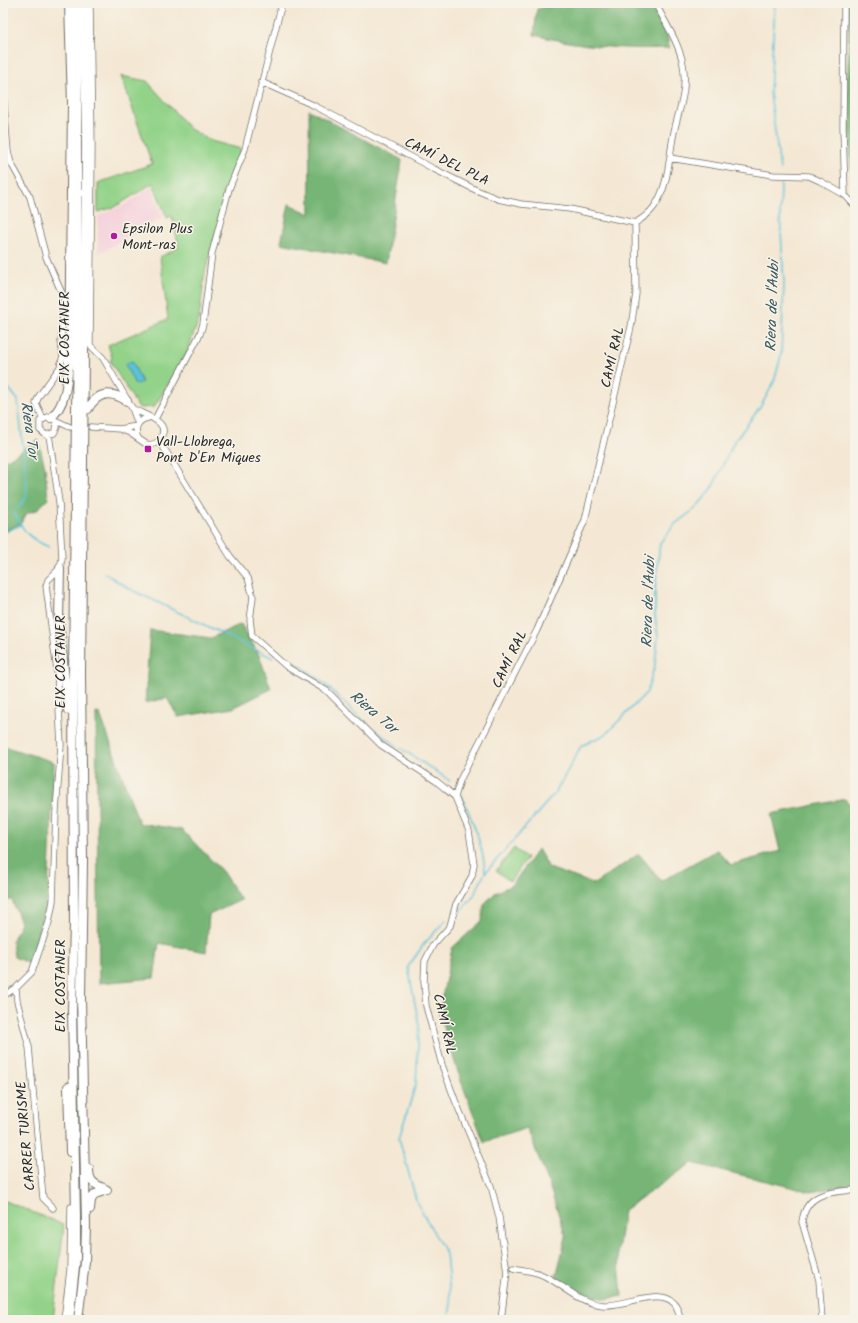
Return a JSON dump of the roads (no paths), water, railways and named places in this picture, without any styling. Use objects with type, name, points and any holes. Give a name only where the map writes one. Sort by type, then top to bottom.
[{"type":"highway","points":[[50,420],[60,408],[65,395],[69,360],[72,104],[69,3]]},
{"type":"highway","name":"EIX COSTANER","points":[[69,1320],[76,1258],[72,1011],[73,672],[77,327],[77,3]]},
{"type":"highway","points":[[78,1320],[86,1225],[82,1075],[82,503],[86,271],[84,3]]},
{"type":"highway","points":[[82,503],[87,458],[90,345]]},
{"type":"highway","points":[[88,409],[96,398],[106,394],[116,395],[130,405]]},
{"type":"highway","points":[[60,568],[60,621],[68,711],[70,766],[73,778]]},
{"type":"highway","points":[[71,1207],[68,1092],[72,1011]]},
{"type":"highway","points":[[82,1075],[87,1097],[89,1177],[95,1186],[107,1190],[95,1194],[90,1200],[89,1262],[82,1285]]},
{"type":"street","points":[[90,3],[92,147],[90,345],[103,358],[130,405],[137,425],[136,433],[138,438]]},
{"type":"street","points":[[155,419],[203,324],[212,253],[229,189],[245,148],[282,3]]},
{"type":"street","points":[[635,223],[654,208],[660,193],[670,158],[673,136],[680,112],[684,88],[683,64],[665,20],[655,3]]},
{"type":"street","points":[[844,3],[843,128],[845,195]]},
{"type":"street","name":"CAMÍ DEL PLA","points":[[261,82],[314,105],[434,169],[498,199],[521,204],[570,209],[635,223]]},
{"type":"street","points":[[3,92],[8,152],[11,163],[30,197],[46,257],[64,298],[61,342],[63,356],[60,367],[39,396],[36,403],[50,420],[56,431]]},
{"type":"street","points":[[670,158],[773,175],[809,176],[820,180],[845,195],[855,206]]},
{"type":"street","name":"CAMÍ RAL","points":[[501,1320],[507,1272],[499,1218],[491,1186],[445,1072],[426,1006],[424,981],[425,961],[434,945],[450,926],[456,904],[472,876],[474,864],[470,831],[454,797],[460,780],[537,630],[585,520],[631,327],[636,294],[635,223]]},
{"type":"street","points":[[130,405],[148,418]]},
{"type":"street","points":[[91,427],[120,429],[137,425],[142,420],[148,418],[155,419],[161,424],[163,430],[159,440],[149,444],[120,429]]},
{"type":"street","points":[[50,420],[70,427],[56,431],[49,435],[43,434],[40,430],[39,424],[50,420]]},
{"type":"street","points":[[3,994],[6,994],[16,988],[32,972],[49,922],[53,901],[56,811],[61,745],[57,672],[46,586],[48,580],[60,568],[62,558],[60,513],[49,435]]},
{"type":"street","points":[[159,440],[230,556],[248,578],[253,597],[250,620],[252,636],[287,666],[327,691],[381,745],[436,781],[454,797]]},
{"type":"street","points":[[48,580],[57,580],[60,583]]},
{"type":"street","name":"CARRER TURISME","points":[[16,988],[17,1002],[29,1047],[43,1198],[53,1208]]},
{"type":"street","points":[[822,1320],[819,1280],[802,1222],[803,1212],[811,1201],[820,1195],[855,1190]]},
{"type":"street","points":[[64,1320],[70,1270],[71,1207]]},
{"type":"street","points":[[513,1268],[540,1274],[588,1303],[619,1305],[658,1296],[668,1298],[675,1304],[682,1320]]},
{"type":"water","points":[[132,361],[142,382],[135,385],[125,364]]},
{"type":"waterway","name":"Riera de l'Aubi","points":[[775,3],[770,93],[780,169]]},
{"type":"waterway","name":"Riera de l'Aubi","points":[[459,913],[474,895],[485,873],[556,792],[581,746],[606,734],[647,692],[655,664],[658,636],[655,616],[655,590],[660,543],[675,524],[695,509],[711,490],[734,442],[761,406],[774,382],[781,356],[784,283],[780,214],[781,185]]},
{"type":"waterway","name":"Riera Tor","points":[[3,381],[18,400],[27,485],[26,498],[18,508]]},
{"type":"waterway","name":"Riera Tor","points":[[14,512],[27,534],[36,541],[49,547]]},
{"type":"waterway","points":[[3,533],[21,525]]},
{"type":"waterway","name":"Riera Tor","points":[[104,573],[130,589],[273,658]]},
{"type":"waterway","name":"Riera Tor","points":[[285,658],[299,665],[321,681],[371,727],[450,781]]},
{"type":"waterway","name":"Riera Tor","points":[[462,796],[480,844],[485,873]]},
{"type":"waterway","name":"Riera de l'Aubi","points":[[446,920],[424,944],[408,967],[419,1025],[416,1084],[399,1138],[417,1203],[446,1254],[451,1304],[448,1320]]},
{"type":"place","name":"Epsilon Plus Mont-ras","points":[[114,236]]},
{"type":"place","name":"Vall-Llobrega, Pont D'En Miques","points":[[148,449]]}]
